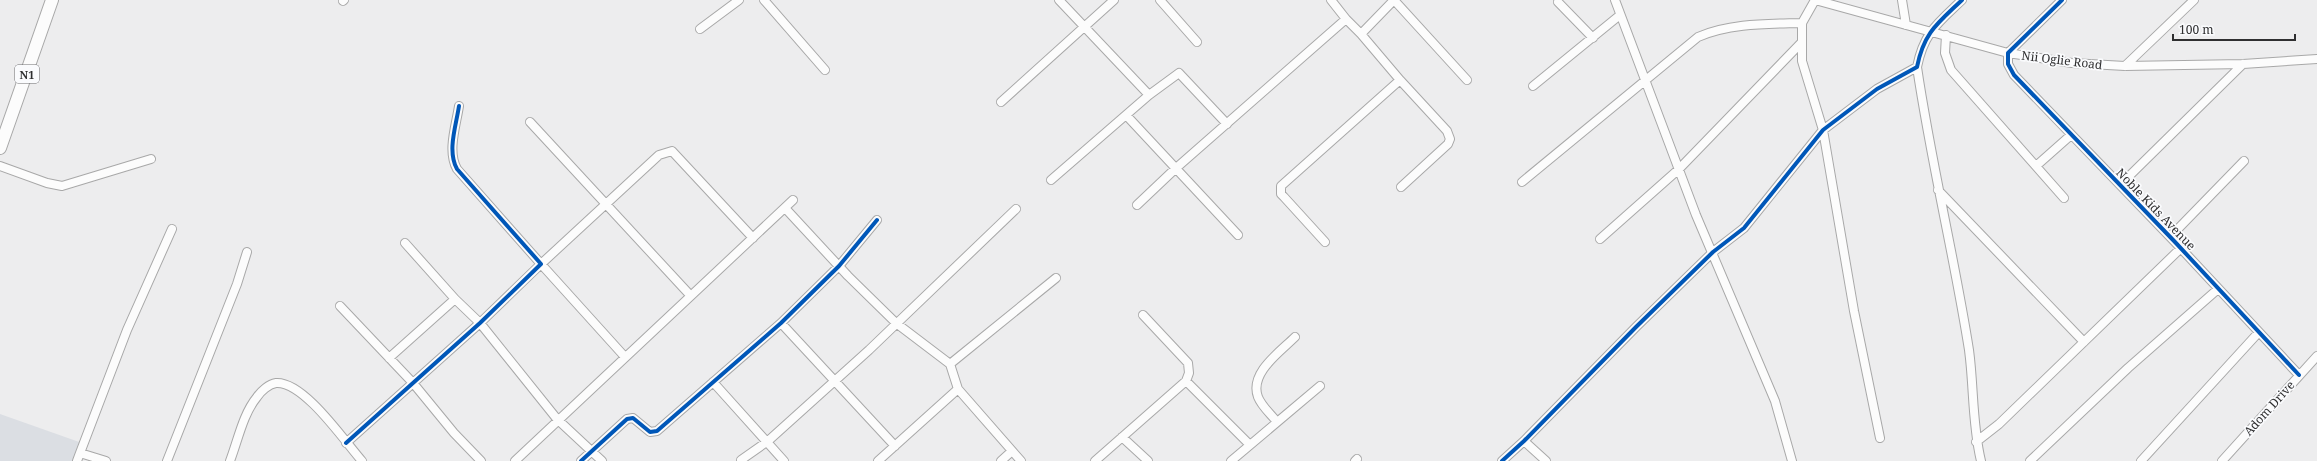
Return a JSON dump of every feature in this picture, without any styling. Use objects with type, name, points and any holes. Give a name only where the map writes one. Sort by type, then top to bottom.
[{"type":"highway","name":"N1","points":[[0,148],[52,0]]},
{"type":"street","points":[[700,28],[739,0]]},
{"type":"street","points":[[764,0],[824,70]]},
{"type":"street","points":[[1059,0],[1149,95]]},
{"type":"street","points":[[1001,102],[1114,0]]},
{"type":"street","points":[[1160,0],[1197,42]]},
{"type":"street","points":[[1331,0],[1400,80],[1447,131],[1450,139],[1448,144],[1401,187]]},
{"type":"street","points":[[1361,34],[1394,0],[1467,80]]},
{"type":"street","points":[[1614,0],[1696,215],[1775,401],[1792,461]]},
{"type":"street","points":[[1815,0],[1802,23],[1802,61],[1823,130],[1854,311],[1880,438]]},
{"type":"street","name":"Nii Oglie Road","points":[[1815,0],[2008,53],[2072,63],[2125,66],[2243,64],[2317,59]]},
{"type":"street","points":[[1902,0],[1906,25]]},
{"type":"street","points":[[1962,0],[1930,31],[1923,43],[1917,67],[1938,190],[1969,350],[1976,442],[1981,461]]},
{"type":"street","points":[[2008,53],[2062,0]]},
{"type":"street","points":[[2125,66],[2194,0]]},
{"type":"street","points":[[1558,2],[1592,38]]},
{"type":"street","points":[[1533,86],[1620,15]]},
{"type":"street","points":[[1138,205],[1175,169],[1346,19]]},
{"type":"street","points":[[1522,182],[1645,78],[1688,44],[1708,32],[1764,24],[1802,23]]},
{"type":"street","points":[[1946,35],[1946,53],[1951,70],[2064,198]]},
{"type":"street","points":[[1600,239],[1679,169],[1801,43]]},
{"type":"street","name":"Noble Kids Avenue","points":[[2008,53],[2008,64],[2014,75],[2181,248],[2299,375]]},
{"type":"street","points":[[2120,185],[2243,64]]},
{"type":"street","points":[[1502,461],[1524,441],[1636,327],[1713,252],[1744,228],[1823,130],[1877,88],[1917,67]]},
{"type":"street","points":[[1051,180],[1149,95],[1179,73],[1227,124]]},
{"type":"street","points":[[1325,242],[1281,194],[1281,186],[1400,80]]},
{"type":"street","points":[[459,106],[452,152],[453,161],[458,169],[625,357]]},
{"type":"street","points":[[1126,115],[1238,235]]},
{"type":"street","points":[[530,122],[604,205],[690,295]]},
{"type":"street","points":[[2036,166],[2071,135]]},
{"type":"street","points":[[346,443],[480,323],[541,264],[659,155],[672,151],[753,238]]},
{"type":"street","points":[[0,166],[47,183],[62,186],[151,159]]},
{"type":"street","points":[[2170,237],[2244,161]]},
{"type":"street","points":[[1938,190],[2084,342]]},
{"type":"street","points":[[515,461],[690,295],[793,200]]},
{"type":"street","points":[[785,208],[839,266],[896,323],[950,364],[958,389],[1021,461]]},
{"type":"street","points":[[741,460],[768,441],[834,381],[1016,209]]},
{"type":"street","points":[[581,461],[591,450],[627,419],[633,418],[650,432],[656,431],[781,323],[839,266],[878,220]]},
{"type":"street","points":[[77,461],[128,330],[172,229]]},
{"type":"street","points":[[405,244],[455,299],[480,323],[557,420],[602,461]]},
{"type":"street","points":[[1976,442],[1999,424],[2181,248]]},
{"type":"street","points":[[167,461],[237,284],[247,252]]},
{"type":"street","points":[[950,364],[1056,278]]},
{"type":"street","points":[[2030,461],[2128,368],[2218,289]]},
{"type":"street","points":[[389,358],[455,299]]},
{"type":"street","points":[[340,306],[413,383],[454,433],[481,461]]},
{"type":"street","points":[[1095,461],[1186,381],[1189,373],[1188,363],[1143,315]]},
{"type":"street","points":[[781,323],[895,446]]},
{"type":"street","points":[[2141,461],[2259,332]]},
{"type":"street","points":[[1277,422],[1262,405],[1258,396],[1257,385],[1260,375],[1269,363],[1295,337]]},
{"type":"street","name":"Adom Drive","points":[[2222,461],[2317,356]]},
{"type":"street","points":[[1186,381],[1250,445]]},
{"type":"street","points":[[713,382],[768,441],[784,461]]},
{"type":"street","points":[[230,461],[251,406],[265,388],[276,383],[288,385],[308,398],[362,461]]},
{"type":"street","points":[[1231,461],[1320,386]]},
{"type":"street","points":[[878,461],[958,389]]},
{"type":"street","points":[[1122,437],[1148,461]]},
{"type":"street","points":[[1524,441],[1546,461]]},
{"type":"street","points":[[1001,461],[1012,451]]},
{"type":"street","points":[[80,453],[106,461]]},
{"type":"shaded area","points":[[0,414],[82,443],[76,461],[0,461]]},
{"type":"cycle path","points":[[1502,461],[1524,441],[1636,327],[1713,252],[1744,228],[1823,130],[1877,89],[1917,67],[1928,36],[1939,22],[1962,0]]},
{"type":"cycle path","points":[[2062,0],[2008,53],[2008,64],[2014,75],[2175,242],[2299,375]]},
{"type":"cycle path","points":[[346,443],[480,323],[541,264],[457,169],[454,162],[452,146],[459,106]]},
{"type":"cycle path","points":[[581,461],[627,419],[633,418],[650,432],[657,431],[781,323],[839,266],[877,220]]}]
